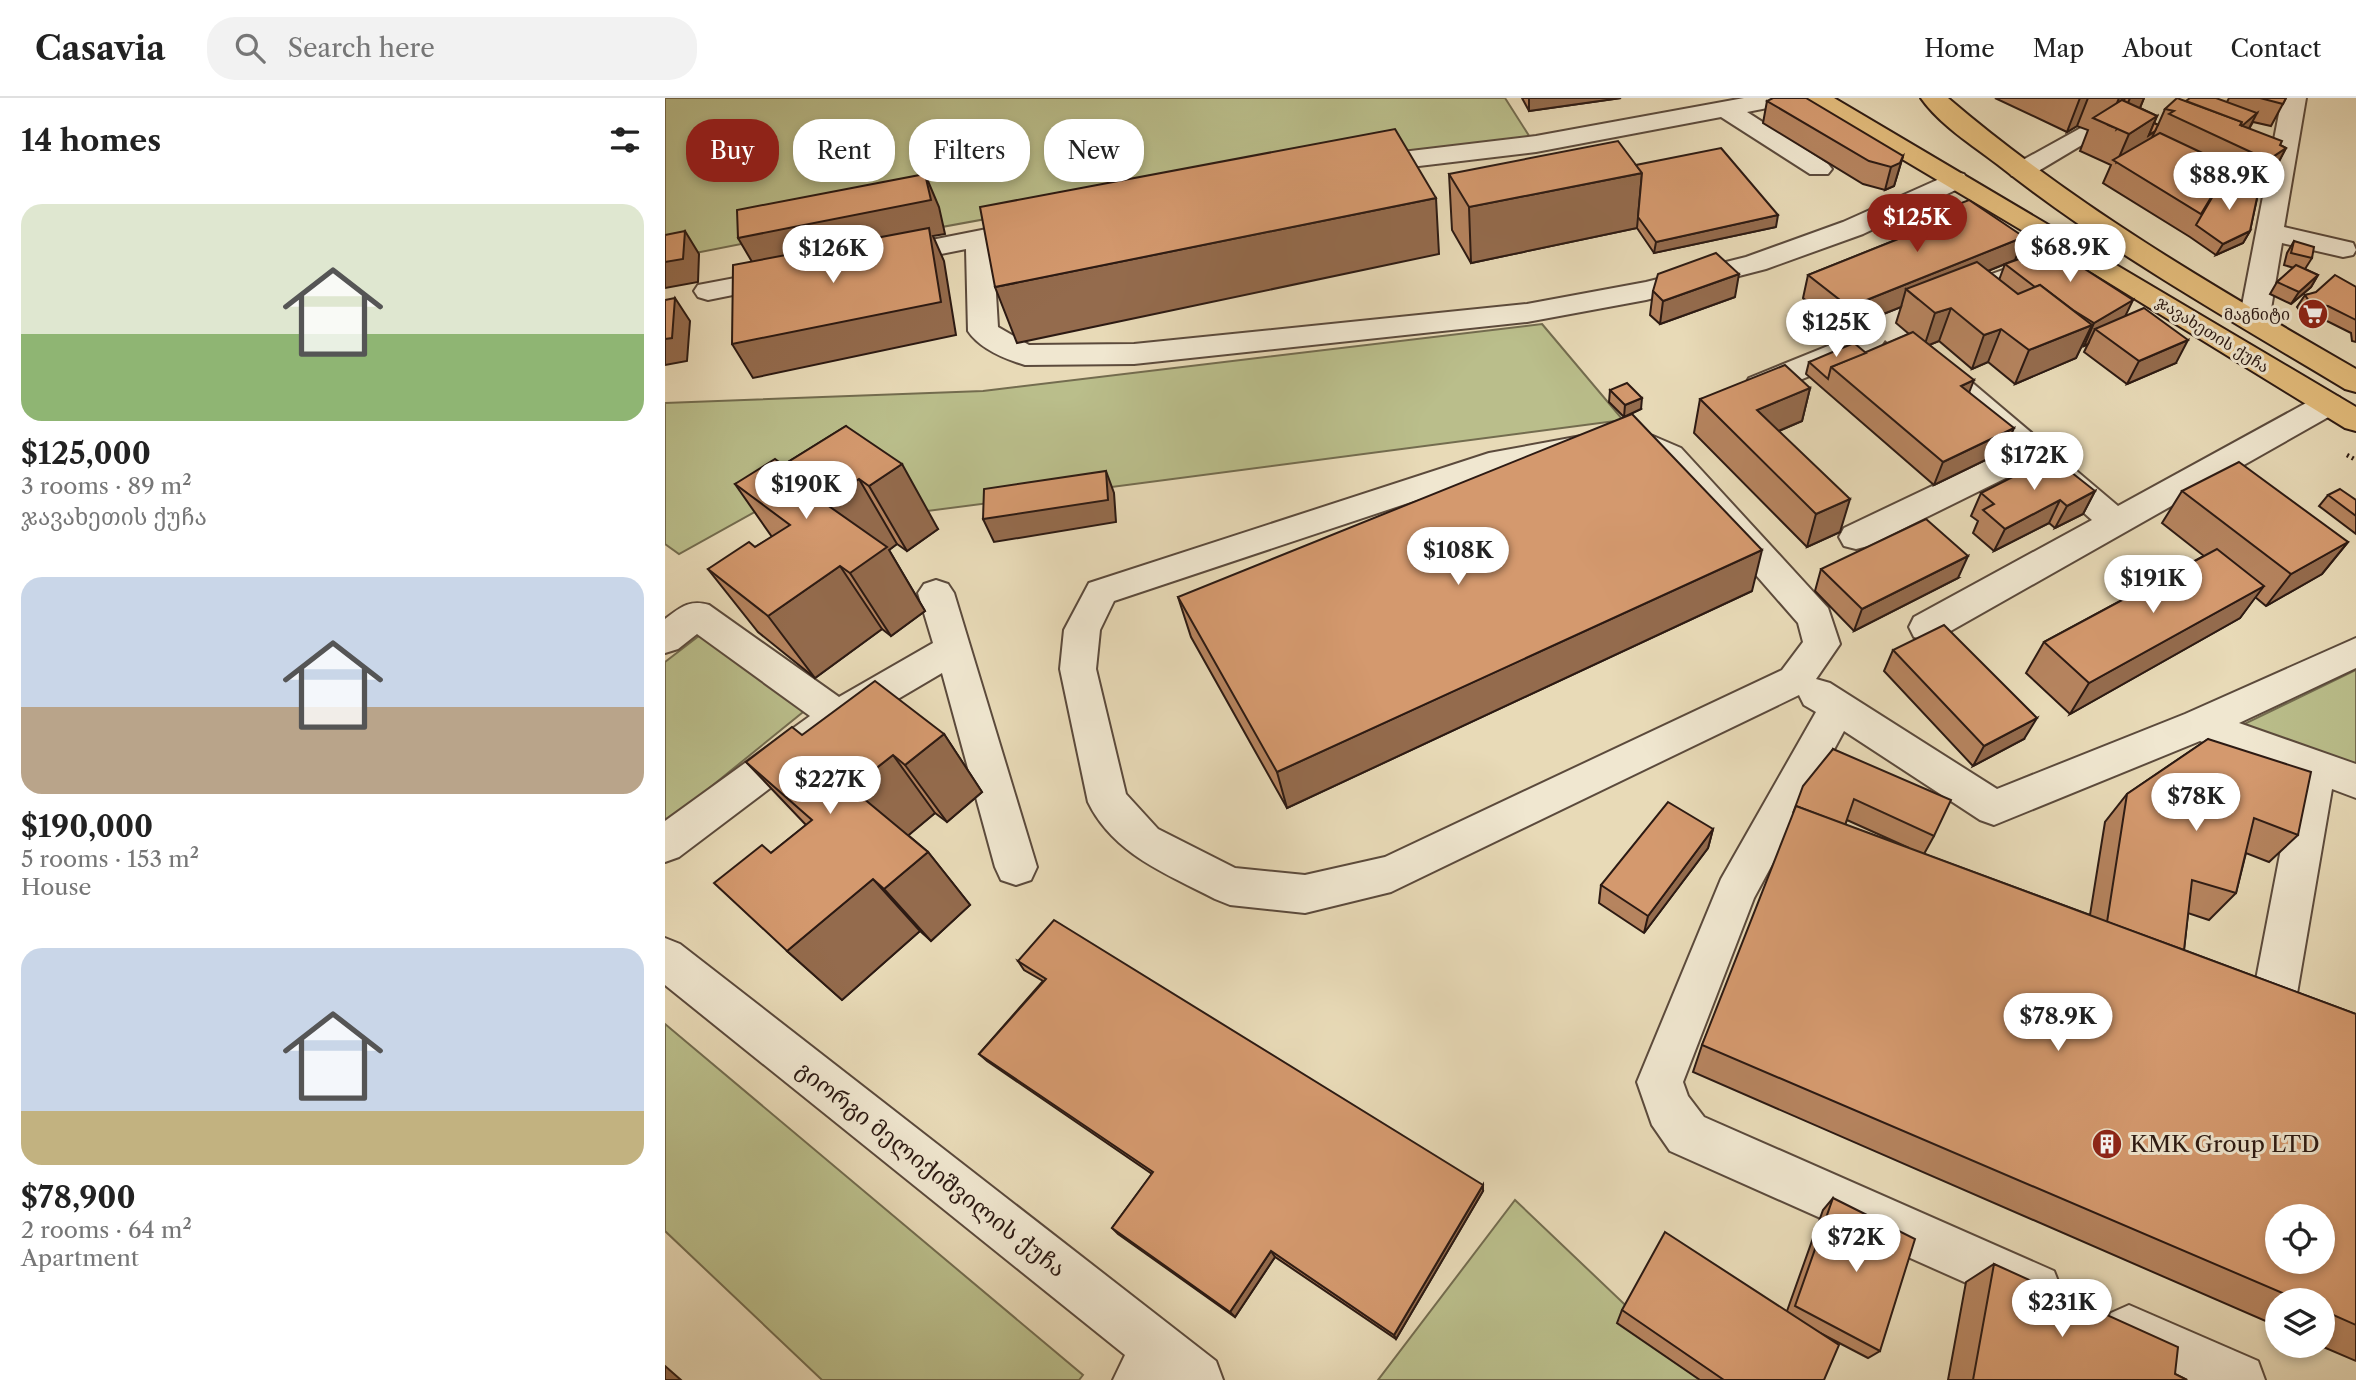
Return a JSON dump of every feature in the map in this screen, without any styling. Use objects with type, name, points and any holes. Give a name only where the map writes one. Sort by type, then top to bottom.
[{"type":"main road","name":"ჯავახეთის ქუჩა","points":[[1817,98],[1926,141],[1955,180],[2083,254],[2356,421]]},
{"type":"main road","name":"ჯავახეთის ქუჩა","points":[[1933,98],[2004,159],[2253,321],[2356,382]]},
{"type":"main road","points":[[1926,141],[1960,136],[2004,159],[1999,176],[1990,181],[1955,180]]},
{"type":"street","points":[[1333,170],[1388,160],[1536,144],[1783,98]]},
{"type":"street","points":[[2253,321],[2294,98]]},
{"type":"street","points":[[1725,109],[1819,169]]},
{"type":"street","points":[[2004,159],[2088,131]]},
{"type":"street","points":[[979,239],[983,331],[1025,355],[1134,354],[1528,313],[1646,291],[1756,263],[1853,228],[1955,180]]},
{"type":"street","points":[[857,262],[1033,228]]},
{"type":"street","points":[[2270,232],[2343,249]]},
{"type":"street","points":[[1760,385],[1870,340],[1883,323],[2038,263],[2083,254]]},
{"type":"street","points":[[708,291],[803,273]]},
{"type":"street","points":[[1883,323],[2116,522]]},
{"type":"street","points":[[1927,627],[2328,404]]},
{"type":"street","points":[[1619,440],[1642,444],[1669,456],[1815,618],[1822,644],[1795,680],[1391,874],[1305,894],[1230,886],[1144,842],[1108,803],[1078,669],[1082,630],[1101,592],[1500,461],[1619,440]]},
{"type":"street","points":[[1856,537],[2034,451]]},
{"type":"street","points":[[936,593],[1016,867]]},
{"type":"street","points":[[665,639],[681,608],[838,716]]},
{"type":"street","points":[[665,844],[838,716],[953,649]]},
{"type":"street","points":[[1795,680],[1994,808],[2199,725],[2356,652]]},
{"type":"street","points":[[1838,707],[1736,892],[1660,1082],[1669,1109],[1687,1134],[2239,1380]]},
{"type":"street","points":[[2199,725],[2356,781]]},
{"type":"street","points":[[2272,1011],[2316,767]]},
{"type":"street","name":"გიორგი მელიქიშვილის ქუჩა","points":[[665,958],[1165,1370]]},
{"type":"green space","points":[[665,98],[1505,98],[1533,142],[1411,163],[1397,144],[887,237],[883,216],[665,259]]},
{"type":"green space","points":[[1542,324],[1623,420],[912,513],[843,463],[679,554],[665,544],[665,403],[983,391]]},
{"type":"green space","points":[[704,632],[808,708],[665,824],[665,662]]},
{"type":"green space","points":[[2356,670],[2356,767],[2240,726]]},
{"type":"green space","points":[[665,1024],[1083,1375],[1079,1380],[822,1380],[665,1231]]},
{"type":"green space","points":[[1515,1200],[1704,1380],[1378,1380]]},
{"type":"building","points":[[1773,98],[1806,98],[1903,156],[1900,163],[1891,167],[1869,161],[1767,101]]},
{"type":"building","points":[[2177,98],[2242,122],[2240,125],[2282,141],[2280,145],[2286,148],[2268,160],[2169,114],[2174,111],[2165,109]]},
{"type":"building","points":[[2190,98],[2216,98],[2257,113],[2242,126],[2242,122],[2186,101]]},
{"type":"building","points":[[2260,98],[2286,98],[2283,104]]},
{"type":"building","points":[[2122,100],[2157,116],[2129,134],[2093,118]]},
{"type":"building","points":[[2154,123],[2158,125],[2149,135]]},
{"type":"building","points":[[1395,129],[1436,198],[995,287],[980,207],[1113,182],[1144,182],[1144,176]]},
{"type":"building","points":[[2160,133],[2230,166],[2201,214],[2113,160]]},
{"type":"building","points":[[1618,141],[1642,173],[1469,207],[1449,174]]},
{"type":"building","points":[[1721,148],[1778,215],[1656,242],[1638,217],[1642,173],[1636,165]]},
{"type":"building","points":[[909,177],[909,182],[927,182],[931,200],[738,238],[737,210],[895,182],[895,180]]},
{"type":"building","points":[[2224,177],[2258,193],[2250,231],[2223,244],[2196,225]]},
{"type":"building","points":[[1969,200],[2024,237],[1849,307],[1808,275],[1926,228],[1916,220]]},
{"type":"building","points":[[929,228],[941,302],[732,344],[733,265]]},
{"type":"building","points":[[685,231],[683,259],[665,262],[665,235]]},
{"type":"building","points":[[2294,241],[2314,247],[2312,258],[2291,253]]},
{"type":"building","points":[[2053,247],[2080,262],[2077,264],[2133,300],[2094,323],[2040,285],[2035,287],[2005,264]]},
{"type":"building","points":[[1716,253],[1739,274],[1663,301],[1653,291],[1658,274]]},
{"type":"building","points":[[1977,262],[2018,294],[2040,285],[2092,325],[2029,350],[2001,329],[1984,335],[1951,308],[1935,313],[1906,289]]},
{"type":"building","points":[[2296,265],[2318,275],[2299,292],[2277,282]]},
{"type":"building","points":[[2335,275],[2356,287],[2356,320],[2328,306],[2311,304],[2305,295],[2316,292]]},
{"type":"building","points":[[675,298],[672,338],[665,339],[665,300]]},
{"type":"building","points":[[2144,308],[2188,340],[2139,361],[2095,329]]},
{"type":"building","points":[[1913,332],[1974,380],[1961,386],[2014,428],[1943,462],[1831,367]]},
{"type":"building","points":[[1854,343],[1866,353],[1831,367],[1828,379],[1809,362]]},
{"type":"building","points":[[1785,365],[1810,388],[1757,410],[1850,499],[1816,514],[1700,399]]},
{"type":"building","points":[[1627,383],[1642,398],[1625,405],[1610,390]]},
{"type":"building","points":[[1632,414],[1762,550],[1277,772],[1178,597]]},
{"type":"building","points":[[846,426],[902,464],[869,486],[859,479],[823,502],[887,547],[850,573],[840,566],[768,616],[708,569],[749,542],[755,547],[790,525],[735,484],[775,459],[783,465]]},
{"type":"building","points":[[2052,457],[2095,491],[2067,506],[2060,500],[2005,529],[1983,510],[1994,504],[1981,493]]},
{"type":"building","points":[[2239,462],[2348,542],[2291,574],[2182,491]]},
{"type":"building","points":[[1106,471],[1108,500],[983,519],[984,489]]},
{"type":"building","points":[[2340,489],[2356,500],[2356,516],[2328,495]]},
{"type":"building","points":[[1926,519],[1968,556],[1862,609],[1821,569]]},
{"type":"building","points":[[2217,549],[2264,586],[2089,683],[2044,642]]},
{"type":"building","points":[[1944,625],[2037,718],[1984,746],[1893,650]]},
{"type":"building","points":[[875,681],[944,734],[905,765],[893,755],[851,788],[928,852],[884,889],[873,879],[787,951],[714,883],[762,845],[771,853],[812,820],[746,762],[792,727],[802,735]]},
{"type":"building","points":[[2208,739],[2311,772],[2298,835],[2254,818],[2236,893],[2192,880],[2184,950],[2107,922],[2127,794]]},
{"type":"building","points":[[1833,749],[1951,800],[1934,836],[1854,799],[1845,825],[1796,806],[1793,813],[1803,786]]},
{"type":"building","points":[[1668,802],[1713,829],[1648,916],[1601,885]]},
{"type":"building","name":"KMK Group LTD","points":[[1796,806],[2356,1014],[2356,1325],[2335,1316],[2335,1288],[2271,1288],[1702,1045]]},
{"type":"building","points":[[1054,920],[1483,1185],[1394,1335],[1271,1251],[1230,1312],[1112,1228],[1153,1172],[979,1054],[1046,979],[1018,961]]},
{"type":"building","points":[[1833,1198],[1915,1239],[1880,1351],[1795,1306]]},
{"type":"building","points":[[1665,1232],[1839,1345],[1824,1380],[1724,1380],[1622,1310]]},
{"type":"building","points":[[1994,1264],[2178,1347],[2175,1374],[2187,1380],[1973,1380]]},
{"type":"place","name":"მაგნიტი","points":[[2313,314]]},
{"type":"place","name":"KMK Group LTD","points":[[2107,1144]]}]
